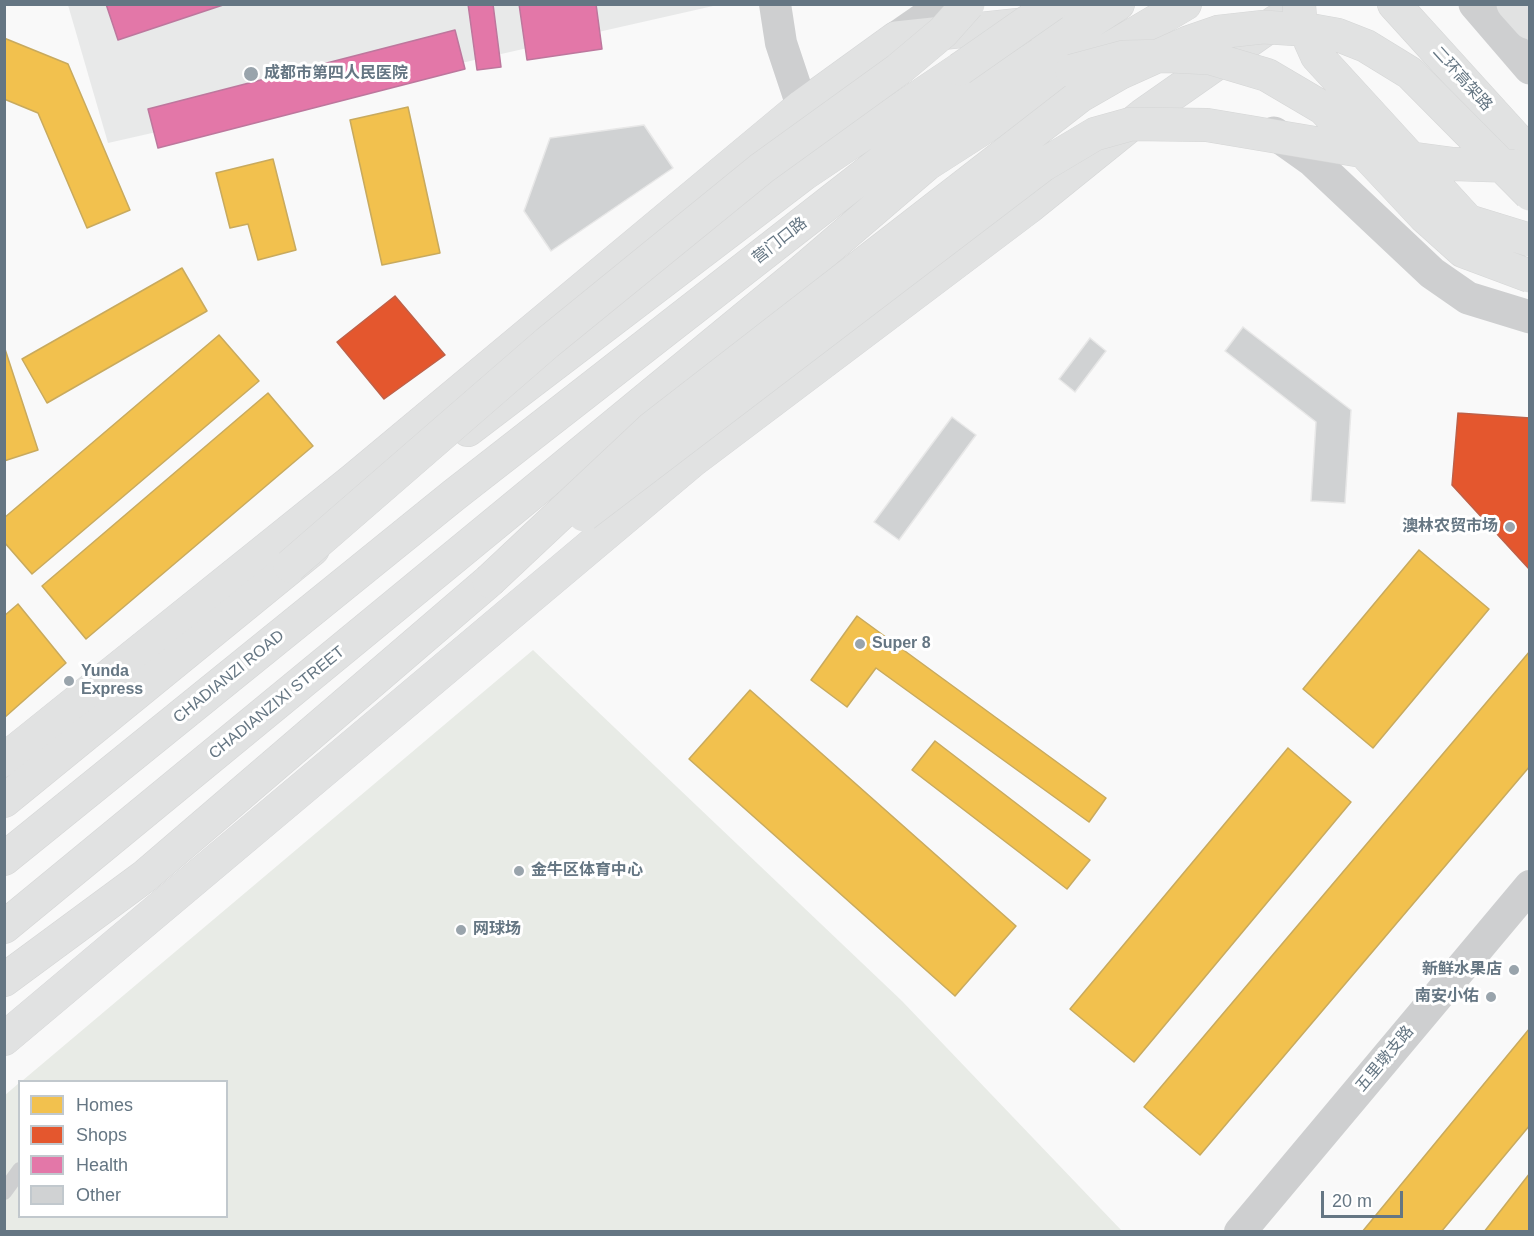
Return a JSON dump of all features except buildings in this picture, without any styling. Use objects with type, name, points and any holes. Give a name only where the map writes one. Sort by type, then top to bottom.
[{"type":"main road","points":[[4,801],[290,566],[547,344],[762,168],[899,69],[943,32],[968,4]]},
{"type":"main road","points":[[290,566],[804,174],[1053,4]]},
{"type":"main road","points":[[1072,71],[1185,4]]},
{"type":"main road","points":[[4,1039],[692,461],[1029,207],[1143,116],[1300,4]]},
{"type":"main road","points":[[1300,4],[1300,18],[1317,56],[1468,221],[1530,240]]},
{"type":"main road","name":"二环高架路","points":[[1394,4],[1530,154]]},
{"type":"main road","points":[[1514,4],[1530,23]]},
{"type":"main road","points":[[4,760],[353,480],[802,106],[896,38],[1046,22],[1102,7]]},
{"type":"main road","name":"营门口路","points":[[454,495],[917,134],[1102,7]]},
{"type":"main road","points":[[4,980],[145,876],[489,581],[652,428],[1080,96],[1120,73],[1189,42],[1218,33],[1263,27],[1338,35],[1366,46],[1410,73],[1530,194]]},
{"type":"main road","points":[[1072,71],[1124,57],[1170,56],[1210,58],[1267,75],[1323,108],[1424,216],[1463,251],[1530,276]]},
{"type":"main road","name":"CHADIANZIXI STREET","points":[[4,927],[549,479],[927,164],[1072,71]]},
{"type":"main road","points":[[489,581],[620,489],[1043,165],[1095,135],[1131,124],[1207,125],[1453,164],[1504,167],[1530,164]]},
{"type":"main road","name":"CHADIANZI ROAD","points":[[4,859],[454,495]]},
{"type":"street","points":[[775,4],[781,43],[802,106]]},
{"type":"street","points":[[896,38],[945,4]]},
{"type":"street","points":[[1475,4],[1530,68]]},
{"type":"street","points":[[1143,116],[1182,109],[1222,112],[1258,122],[1312,160],[1432,273],[1468,298],[1530,317]]},
{"type":"street","name":"五里墩支路","points":[[1240,1232],[1530,886]]},
{"type":"lane","points":[[4,1192],[18,1173]]},
{"type":"shaded area","name":"成都市第四人民医院","points":[[722,4],[108,143],[68,5]]},
{"type":"shaded area","name":"金牛区体育中心","points":[[533,650],[902,1001],[1122,1231],[5,1231],[4,1096],[18,1084],[18,1218],[228,1218],[228,1080],[23,1080]]},
{"type":"place","name":"成都市第四人民医院","points":[[251,74]]},
{"type":"place","name":"澳林农贸市场","points":[[1510,527]]},
{"type":"place","name":"Super 8","points":[[860,644]]},
{"type":"place","name":"Yunda Express","points":[[69,681]]},
{"type":"place","name":"金牛区体育中心","points":[[519,871]]},
{"type":"place","name":"网球场","points":[[461,930]]},
{"type":"place","name":"新鲜水果店","points":[[1514,970]]},
{"type":"place","name":"南安小佑","points":[[1491,997]]}]
